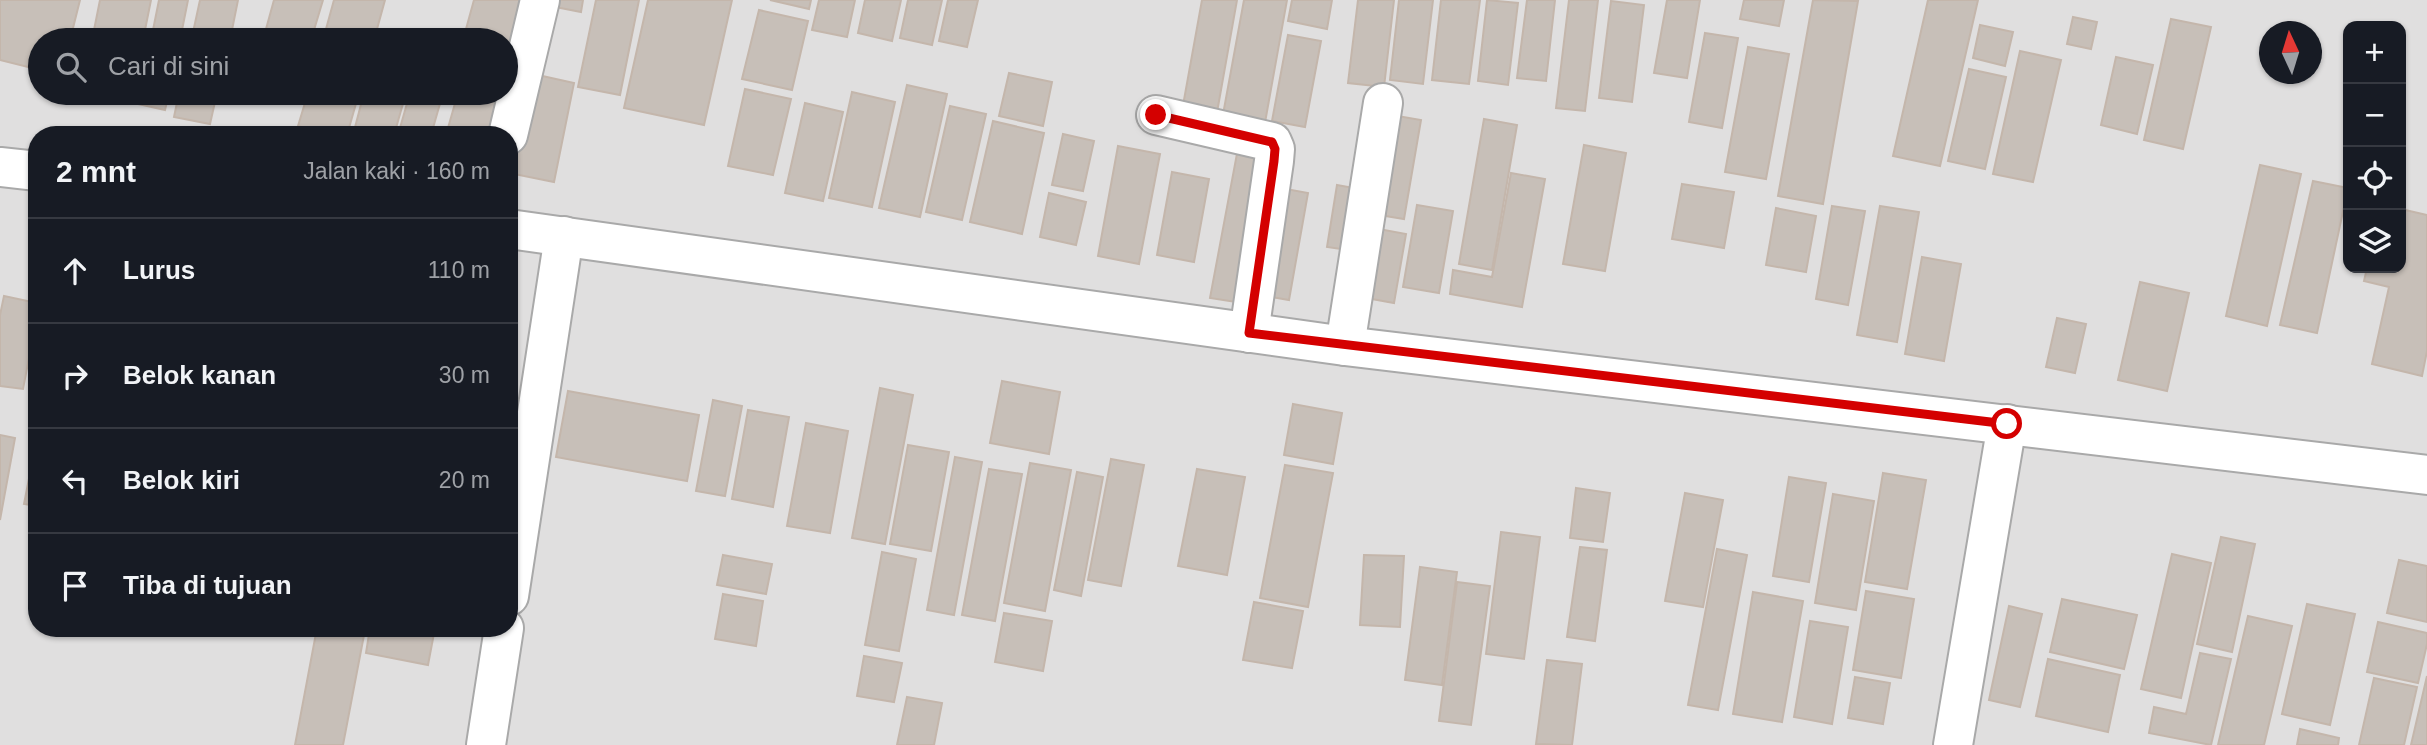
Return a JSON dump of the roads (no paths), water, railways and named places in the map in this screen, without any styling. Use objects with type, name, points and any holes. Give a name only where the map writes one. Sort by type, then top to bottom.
[{"type":"street","points":[[518,93],[540,0]]},
{"type":"street","points":[[1345,346],[1383,103]]},
{"type":"street","points":[[510,126],[515,105]]},
{"type":"street","points":[[1156,115],[1272,142],[1275,149],[1249,333]]},
{"type":"street","points":[[0,167],[28,170]]},
{"type":"street","points":[[518,230],[1345,346],[2427,475]]},
{"type":"street","points":[[518,537],[564,236]]},
{"type":"street","points":[[1953,745],[2007,424]]},
{"type":"street","points":[[486,745],[503,637]]}]
